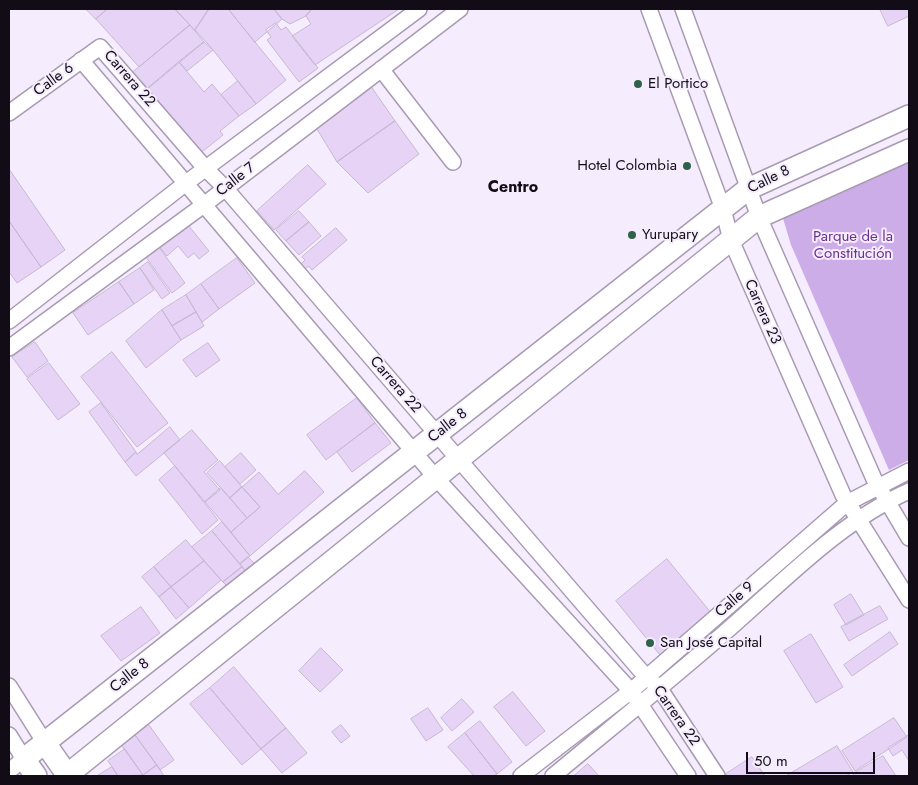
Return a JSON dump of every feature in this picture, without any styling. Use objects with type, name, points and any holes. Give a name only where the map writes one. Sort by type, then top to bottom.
[{"type":"main road","name":"Calle 8","points":[[23,769],[45,743],[748,189],[909,116]]},
{"type":"main road","name":"Calle 8","points":[[67,776],[759,217],[909,150]]},
{"type":"main road","points":[[45,743],[67,776]]},
{"type":"street","name":"Calle 7","points":[[9,321],[186,183],[419,9]]},
{"type":"street","name":"Calle 7","points":[[9,348],[205,204],[460,9]]},
{"type":"street","name":"Carrera 23","points":[[649,9],[723,209],[731,240],[847,503],[909,600]]},
{"type":"street","points":[[683,9],[759,217],[878,486],[909,538]]},
{"type":"street","name":"Calle 6","points":[[9,112],[100,47]]},
{"type":"street","name":"Carrera 22","points":[[100,47],[206,169],[225,188],[641,671],[660,689],[717,776]]},
{"type":"street","name":"Carrera 22","points":[[82,60],[436,478],[631,691],[688,776]]},
{"type":"street","points":[[381,69],[453,162]]},
{"type":"street","points":[[334,73],[349,93]]},
{"type":"street","name":"Calle 9","points":[[521,776],[631,691],[847,503],[909,471]]},
{"type":"street","name":"Calle 9","points":[[553,776],[660,689],[845,527],[886,502],[909,491]]},
{"type":"street","points":[[9,686],[45,743]]},
{"type":"street","points":[[9,735],[23,769]]},
{"type":"green space","name":"Parque de la Constitución","points":[[909,161],[909,460],[889,470],[791,245],[782,215]]},
{"type":"building","points":[[86,9],[107,9],[96,19]]},
{"type":"building","points":[[108,9],[175,9],[190,25],[139,67],[96,19]]},
{"type":"building","points":[[175,9],[209,9],[195,30]]},
{"type":"building","points":[[209,9],[228,9],[286,80],[256,104],[195,30]]},
{"type":"building","points":[[229,9],[274,9],[282,19],[255,42]]},
{"type":"building","points":[[274,9],[312,9],[306,16],[290,24],[282,19]]},
{"type":"building","points":[[312,9],[399,9],[315,65],[292,36],[311,24],[306,16]]},
{"type":"building","points":[[880,9],[909,9],[909,16],[888,26]]},
{"type":"building","points":[[276,23],[281,30],[286,27],[318,68],[299,82],[267,40],[271,37],[266,30]]},
{"type":"building","points":[[190,25],[204,42],[146,90],[132,73]]},
{"type":"building","points":[[204,42],[213,50],[187,71],[179,62]]},
{"type":"building","points":[[179,62],[204,92],[212,84],[239,116],[220,131],[223,135],[198,155],[146,90]]},
{"type":"building","points":[[238,81],[256,104],[239,116],[221,95]]},
{"type":"building","points":[[368,82],[395,121],[337,162],[314,124]]},
{"type":"building","points":[[395,121],[419,154],[368,193],[337,162]]},
{"type":"building","points":[[308,165],[326,184],[274,230],[257,211]]},
{"type":"building","points":[[9,169],[65,250],[41,267],[9,221]]},
{"type":"building","points":[[299,211],[309,222],[286,241],[276,230]]},
{"type":"building","points":[[184,220],[209,251],[199,259],[194,253],[188,258],[178,246],[167,256],[156,243]]},
{"type":"building","points":[[9,221],[41,267],[17,283],[9,272]]},
{"type":"building","points":[[309,222],[321,236],[299,255],[286,241]]},
{"type":"building","points":[[336,228],[347,240],[312,270],[309,266],[305,269],[301,264],[305,260],[302,257]]},
{"type":"building","points":[[156,243],[185,283],[172,293],[143,253]]},
{"type":"building","points":[[237,258],[255,283],[219,309],[201,284]]},
{"type":"building","points":[[148,262],[170,293],[162,299],[140,268]]},
{"type":"building","points":[[140,268],[154,290],[134,304],[119,282]]},
{"type":"building","points":[[119,282],[134,304],[88,335],[73,313]]},
{"type":"building","points":[[201,284],[219,309],[202,322],[186,295]]},
{"type":"building","points":[[186,295],[196,312],[172,326],[162,310]]},
{"type":"building","points":[[162,310],[181,340],[146,368],[126,341]]},
{"type":"building","points":[[196,312],[204,326],[181,340],[172,326]]},
{"type":"building","points":[[35,342],[48,361],[27,377],[12,357]]},
{"type":"building","points":[[208,343],[220,360],[196,377],[183,360]]},
{"type":"building","points":[[112,352],[168,423],[137,447],[81,377]]},
{"type":"building","points":[[49,363],[80,404],[58,420],[27,379]]},
{"type":"building","points":[[357,398],[375,423],[326,460],[307,435]]},
{"type":"building","points":[[101,403],[136,452],[125,462],[89,412]]},
{"type":"building","points":[[375,423],[391,443],[352,472],[337,452]]},
{"type":"building","points":[[170,427],[180,440],[136,476],[125,462]]},
{"type":"building","points":[[192,430],[218,460],[204,472],[220,490],[205,502],[164,453]]},
{"type":"building","points":[[241,453],[256,470],[240,484],[225,467]]},
{"type":"building","points":[[220,461],[242,487],[230,498],[207,473]]},
{"type":"building","points":[[175,466],[218,520],[202,534],[159,480]]},
{"type":"building","points":[[305,471],[324,492],[250,556],[231,532],[260,507],[242,487],[259,472],[278,494]]},
{"type":"building","points":[[242,487],[260,507],[247,518],[230,498]]},
{"type":"building","points":[[221,488],[247,518],[231,532],[205,502]]},
{"type":"building","points":[[222,522],[250,556],[240,564],[212,531]]},
{"type":"building","points":[[212,531],[242,567],[223,582],[192,547]]},
{"type":"building","points":[[186,540],[204,561],[171,587],[154,567]]},
{"type":"building","points":[[248,557],[257,566],[248,574],[240,564]]},
{"type":"building","name":"San José Capital","points":[[667,559],[712,614],[660,655],[616,601]]},
{"type":"building","points":[[204,561],[221,580],[189,608],[171,587]]},
{"type":"building","points":[[154,567],[171,587],[159,597],[142,577]]},
{"type":"building","points":[[242,567],[248,574],[230,589],[223,582]]},
{"type":"building","points":[[171,587],[189,608],[176,619],[159,597]]},
{"type":"building","points":[[851,594],[864,615],[846,625],[834,605]]},
{"type":"building","points":[[880,606],[888,619],[849,641],[841,627]]},
{"type":"building","points":[[141,607],[160,633],[121,661],[101,636]]},
{"type":"building","points":[[890,632],[898,644],[852,676],[844,665]]},
{"type":"building","points":[[811,634],[843,687],[816,703],[784,651]]},
{"type":"building","points":[[321,648],[343,670],[320,692],[299,671]]},
{"type":"building","points":[[234,667],[286,728],[261,749],[210,688]]},
{"type":"building","points":[[210,688],[261,749],[242,765],[190,704]]},
{"type":"building","points":[[513,692],[545,731],[526,746],[494,707]]},
{"type":"building","points":[[462,699],[474,712],[452,731],[441,718]]},
{"type":"building","points":[[428,708],[443,730],[426,741],[411,719]]},
{"type":"building","points":[[894,718],[907,737],[855,771],[842,751]]},
{"type":"building","points":[[480,721],[512,762],[497,774],[465,733]]},
{"type":"building","points":[[149,725],[174,760],[160,770],[135,735]]},
{"type":"building","points":[[341,725],[350,736],[341,743],[332,732]]},
{"type":"building","points":[[286,728],[307,753],[282,773],[261,749]]},
{"type":"building","points":[[465,733],[497,774],[493,776],[474,776],[448,747]]},
{"type":"building","points":[[135,735],[157,765],[143,775],[121,745]]},
{"type":"building","points":[[909,735],[909,761],[902,750],[893,756],[888,748]]},
{"type":"building","points":[[837,746],[853,772],[846,776],[786,776]]},
{"type":"building","points":[[125,749],[143,775],[118,776],[108,761]]},
{"type":"building","points":[[883,756],[896,776],[854,776],[853,774]]},
{"type":"building","points":[[752,757],[765,776],[728,776],[726,774]]},
{"type":"building","points":[[588,764],[599,776],[574,776]]},
{"type":"building","points":[[157,765],[164,776],[142,776],[143,775]]},
{"type":"building","points":[[112,767],[118,776],[97,776]]},
{"type":"place","name":"El Portico","points":[[638,84]]},
{"type":"place","name":"Hotel Colombia","points":[[687,166]]},
{"type":"place","name":"Yurupary","points":[[632,235]]},
{"type":"place","name":"San José Capital","points":[[650,643]]},
{"type":"district","name":"Centro","points":[[513,188]]}]
